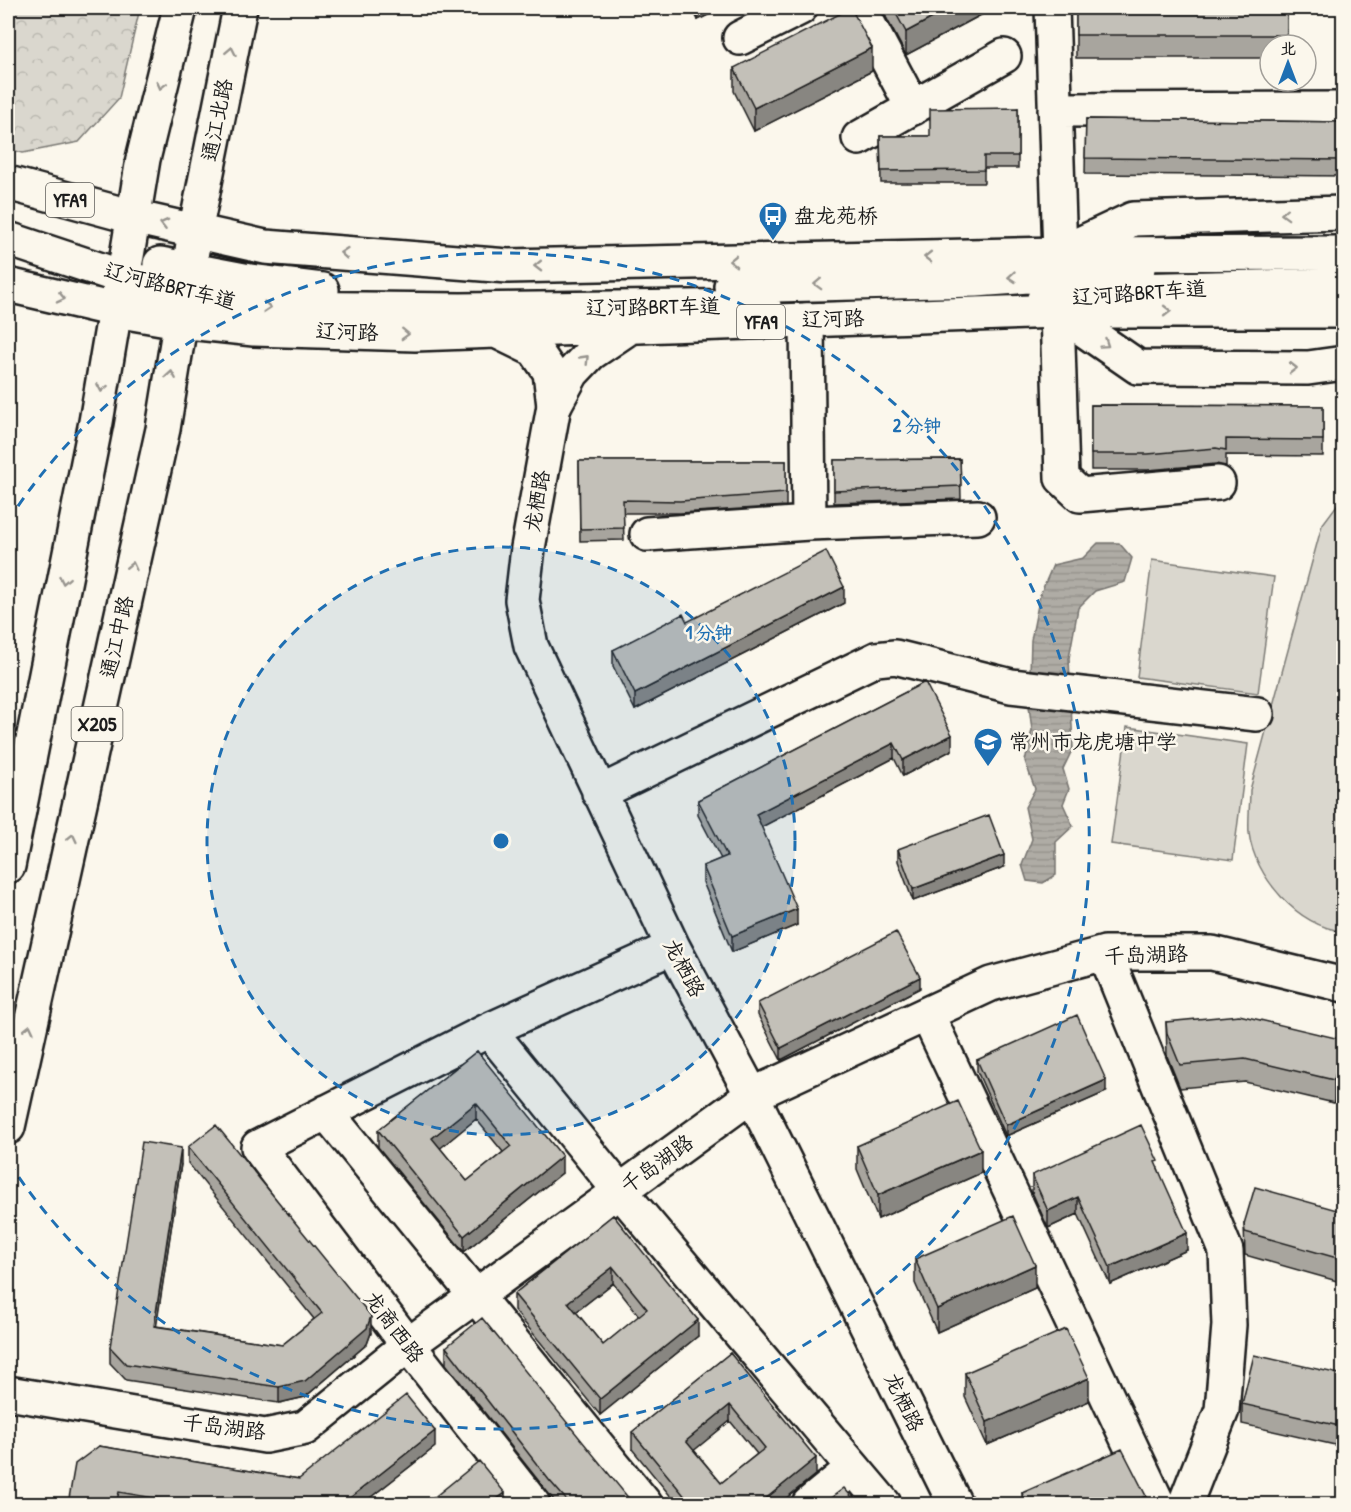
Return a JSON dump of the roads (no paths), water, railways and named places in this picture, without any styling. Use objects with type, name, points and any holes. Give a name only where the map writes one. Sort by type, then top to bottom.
[{"type":"main road","points":[[8,866],[96,422],[143,159],[180,8]]},
{"type":"main road","name":"通江北路","points":[[184,295],[240,8]]},
{"type":"main road","points":[[740,38],[800,8]]},
{"type":"main road","points":[[860,8],[913,108]]},
{"type":"main road","points":[[1052,8],[1062,478],[1080,495],[1218,483]]},
{"type":"main road","points":[[859,138],[1004,56]]},
{"type":"main road","points":[[1055,111],[1344,109]]},
{"type":"main road","name":"YFA9","points":[[8,183],[195,232]]},
{"type":"main road","points":[[1058,284],[1132,219],[1344,213]]},
{"type":"main road","name":"辽河路BRT车道","points":[[8,225],[124,266],[184,295],[266,308],[461,310],[984,303],[1110,269],[1174,267],[1344,269]]},
{"type":"main road","name":"辽河路","points":[[195,232],[265,247],[508,266],[1058,284],[1344,311]]},
{"type":"main road","name":"辽河路BRT车道","points":[[8,239],[124,266]]},
{"type":"main road","name":"辽河路","points":[[184,295],[255,329],[416,334],[807,320],[1058,284],[1344,253]]},
{"type":"main road","points":[[1058,284],[1138,367],[1308,368],[1344,363]]},
{"type":"main road","name":"辽河路BRT车道","points":[[1058,284],[1128,290],[1344,285]]},
{"type":"main road","name":"YFA9","points":[[8,285],[116,310],[184,295]]},
{"type":"main road","name":"通江中路","points":[[8,1127],[163,429],[184,295]]},
{"type":"main road","points":[[807,320],[809,523]]},
{"type":"main road","points":[[555,406],[572,373],[591,353],[631,326]]},
{"type":"main road","points":[[497,331],[535,350],[550,372],[555,406]]},
{"type":"main road","name":"龙栖路","points":[[555,406],[528,548],[522,600],[531,646],[673,947],[752,1095],[948,1501]]},
{"type":"main road","points":[[647,534],[809,523],[978,516]]},
{"type":"main road","points":[[599,793],[876,659],[895,657],[1011,686],[1257,714]]},
{"type":"main road","points":[[645,1504],[326,1112],[489,1030],[673,947]]},
{"type":"main road","points":[[1105,953],[1226,1251],[1229,1324],[1222,1410],[1185,1504]]},
{"type":"main road","name":"千岛湖路","points":[[8,1393],[265,1436],[305,1428],[408,1345],[752,1095],[992,984],[1105,953],[1212,953],[1344,985]]},
{"type":"main road","points":[[927,1014],[1158,1504]]},
{"type":"main road","points":[[489,1030],[620,1191],[884,1504]]},
{"type":"main road","name":"龙商西路","points":[[326,1112],[258,1147],[408,1345],[533,1504]]},
{"type":"main road","points":[[809,1504],[854,1468]]},
{"type":"place","name":"盘龙苑桥","points":[[773,242]]},
{"type":"place","name":"常州市龙虎塘中学","points":[[988,768]]}]
